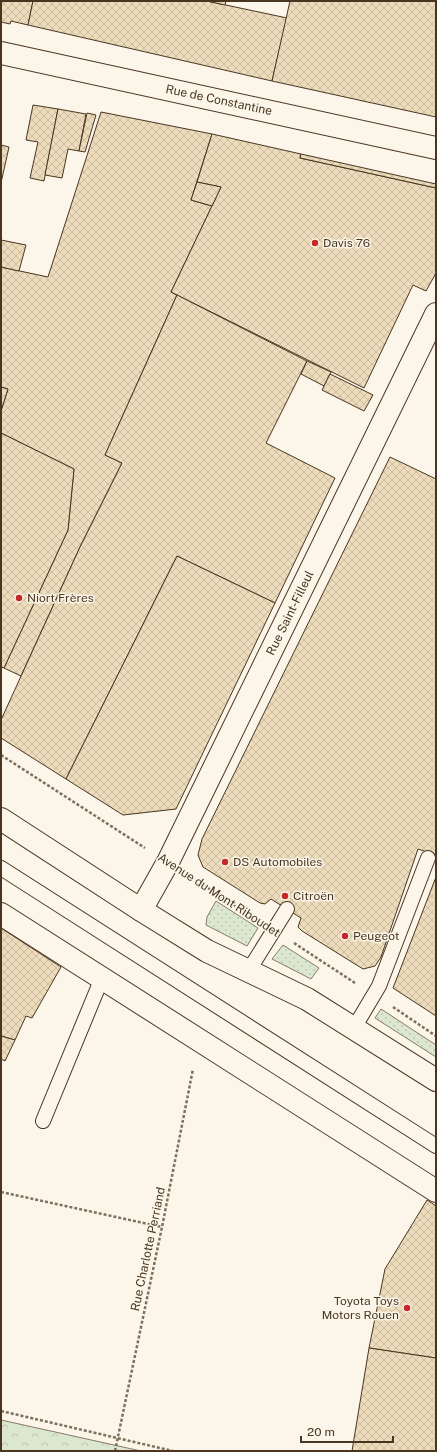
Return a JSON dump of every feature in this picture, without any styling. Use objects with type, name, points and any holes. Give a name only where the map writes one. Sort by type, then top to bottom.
[{"type":"street","name":"Rue de Constantine","points":[[1,53],[436,148]]},
{"type":"street","name":"Rue Saint-Filleul","points":[[141,910],[168,862],[436,314]]},
{"type":"street","points":[[1,819],[141,910],[208,951],[307,999],[436,1080]]},
{"type":"street","points":[[1,914],[436,1191]]},
{"type":"lane","points":[[354,1028],[379,986],[428,858]]},
{"type":"lane","points":[[1,868],[436,1146]]},
{"type":"lane","points":[[249,970],[287,909]]},
{"type":"lane","points":[[43,1121],[102,978]]},
{"type":"path","name":"Avenue du Mont Riboudet","points":[[1,755],[436,1036]]},
{"type":"path","name":"Rue Charlotte Perriand","points":[[115,1451],[194,1065]]},
{"type":"path","points":[[1,1192],[162,1227]]},
{"type":"path","points":[[1,1411],[173,1451]]},
{"type":"green space","points":[[216,901],[258,928],[247,946],[206,925],[207,917]]},
{"type":"green space","points":[[283,945],[319,968],[311,979],[272,959]]},
{"type":"green space","points":[[381,1009],[436,1045],[436,1057],[375,1018]]},
{"type":"green space","points":[[1,1420],[141,1451],[1,1451]]},
{"type":"building","points":[[1,1],[33,1],[28,25],[11,21],[10,24],[1,22]]},
{"type":"building","points":[[33,1],[207,1],[287,18],[272,81],[28,25]]},
{"type":"building","points":[[207,1],[226,1],[225,5]]},
{"type":"building","points":[[290,1],[436,1],[436,117],[272,81]]},
{"type":"building","points":[[33,105],[58,109],[44,181],[30,178],[38,142],[26,140]]},
{"type":"building","points":[[58,109],[86,114],[79,151],[68,149],[62,178],[45,175]]},
{"type":"building","points":[[101,112],[212,134],[191,200],[212,206],[171,292],[177,295],[105,455],[122,463],[80,547],[21,676],[4,668],[68,530],[74,469],[1,433],[1,411],[8,389],[1,387],[1,267],[48,277]]},
{"type":"building","points":[[87,113],[96,115],[85,152],[79,151]]},
{"type":"building","name":"Davis 76","points":[[212,134],[301,154],[300,158],[436,188],[436,273],[426,291],[413,285],[364,388],[171,292],[221,187],[197,182]]},
{"type":"building","points":[[1,145],[9,147],[1,183]]},
{"type":"building","points":[[301,154],[436,184],[436,188],[300,158]]},
{"type":"building","points":[[197,182],[221,187],[212,206],[191,200]]},
{"type":"building","points":[[1,240],[26,245],[19,271],[1,267]]},
{"type":"building","points":[[177,295],[307,361],[266,443],[335,478],[275,603],[177,556],[66,779],[1,738],[1,720],[80,547],[122,463],[105,455]]},
{"type":"building","points":[[307,361],[331,372],[324,386],[301,374]]},
{"type":"building","points":[[330,374],[373,395],[364,411],[322,390]]},
{"type":"building","points":[[1,387],[8,389],[1,411]]},
{"type":"building","name":"Niort Frères","points":[[1,433],[74,469],[68,530],[4,668],[1,667]]},
{"type":"building","points":[[390,457],[436,479],[436,855],[418,849],[381,957],[375,966],[363,969],[302,931],[298,927],[301,918],[271,899],[265,904],[260,903],[203,867],[198,855],[202,839]]},
{"type":"building","points":[[177,556],[275,603],[176,809],[123,815],[66,779]]},
{"type":"building","points":[[436,877],[436,1016],[393,988]]},
{"type":"building","points":[[1,928],[61,967],[32,1018],[26,1016],[15,1040],[1,1036]]},
{"type":"building","points":[[1,1036],[15,1040],[5,1061],[1,1059]]},
{"type":"building","name":"Toyota Toys Motors Rouen","points":[[427,1200],[436,1206],[436,1358],[369,1348],[385,1269]]},
{"type":"building","points":[[369,1348],[436,1358],[436,1451],[352,1451]]},
{"type":"place","name":"Davis 76","points":[[315,243]]},
{"type":"place","name":"Niort Frères","points":[[19,598]]},
{"type":"place","name":"DS Automobiles","points":[[225,862]]},
{"type":"place","name":"Citroën","points":[[285,896]]},
{"type":"place","name":"Peugeot","points":[[345,936]]},
{"type":"place","name":"Toyota Toys Motors Rouen","points":[[407,1308]]}]
